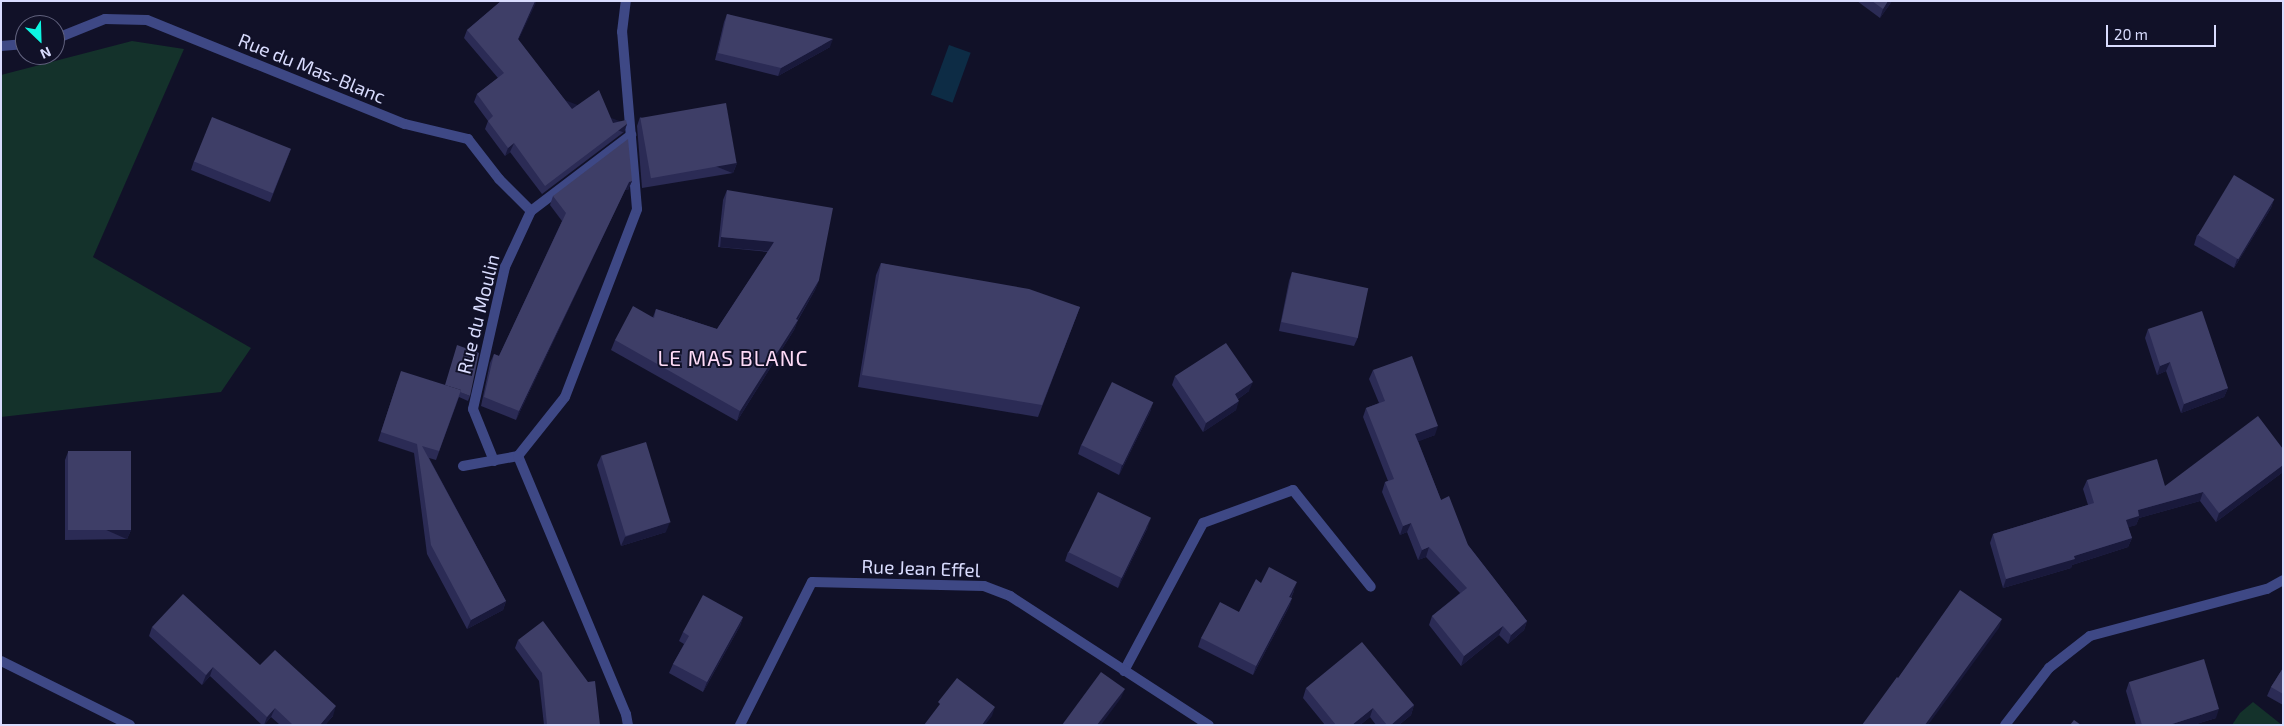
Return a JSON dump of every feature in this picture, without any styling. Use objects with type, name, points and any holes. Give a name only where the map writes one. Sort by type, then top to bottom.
[{"type":"street","points":[[463,466],[494,462],[518,456],[565,397],[637,209],[622,32],[626,1]]},
{"type":"street","name":"Rue du Mas-Blanc","points":[[65,35],[105,19],[147,20],[404,124],[468,139],[499,179],[530,210]]},
{"type":"street","points":[[1,46],[15,45]]},
{"type":"street","name":"Rue du Moulin","points":[[494,462],[473,409],[505,267],[530,210],[631,135]]},
{"type":"street","points":[[518,456],[626,714],[628,725]]},
{"type":"street","points":[[1124,671],[1203,523],[1293,490],[1371,587]]},
{"type":"street","points":[[2005,725],[2049,668],[2090,636],[2267,590],[2283,580]]},
{"type":"street","name":"Rue Jean Effel","points":[[740,725],[812,582],[984,586],[1010,596],[1209,725]]},
{"type":"street","points":[[1,661],[130,725]]},
{"type":"green space","points":[[132,41],[184,49],[93,257],[251,348],[221,392],[1,417],[1,75],[40,65],[65,65],[65,58]]},
{"type":"green space","points":[[2253,702],[2282,725],[2232,725],[2240,713]]},
{"type":"water","points":[[949,45],[971,53],[952,103],[931,95]]},
{"type":"building","points":[[501,1],[535,1],[518,39],[572,109],[599,90],[613,123],[626,120],[627,124],[545,186],[514,143],[508,148],[488,121],[493,116],[477,94],[504,73],[467,30]]},
{"type":"building","points":[[1872,1],[1888,1],[1883,9]]},
{"type":"building","points":[[727,14],[833,39],[781,68],[718,53]]},
{"type":"building","points":[[726,103],[737,163],[651,178],[640,118]]},
{"type":"building","points":[[212,117],[291,149],[273,193],[194,162]]},
{"type":"building","points":[[628,139],[632,181],[629,182],[519,411],[484,397],[494,354],[499,356],[566,213],[553,196]]},
{"type":"building","points":[[2234,175],[2274,199],[2238,259],[2198,235]]},
{"type":"building","points":[[727,190],[833,208],[819,280],[796,319],[798,320],[740,411],[615,340],[633,306],[654,318],[656,309],[717,329],[774,242],[721,237]]},
{"type":"building","points":[[881,263],[1029,289],[1080,307],[1042,405],[862,375]]},
{"type":"building","points":[[1292,272],[1368,288],[1358,338],[1281,322]]},
{"type":"building","points":[[2202,311],[2228,388],[2184,404],[2170,362],[2160,366],[2148,329]]},
{"type":"building","points":[[1226,343],[1253,382],[1235,394],[1239,401],[1206,423],[1175,376]]},
{"type":"building","points":[[457,345],[479,353],[470,396],[460,392],[461,390],[445,385]]},
{"type":"building","points":[[1412,356],[1438,426],[1415,434],[1441,500],[1449,496],[1468,545],[1527,621],[1511,635],[1503,626],[1464,656],[1432,616],[1467,588],[1429,547],[1422,550],[1411,523],[1403,526],[1385,482],[1394,479],[1366,408],[1385,401],[1373,370]]},
{"type":"building","points":[[401,371],[461,390],[439,451],[422,446],[506,601],[471,620],[431,545],[417,444],[381,432]]},
{"type":"building","points":[[1112,382],[1153,402],[1123,465],[1081,445]]},
{"type":"building","points":[[2258,416],[2283,449],[2283,465],[2219,513],[2203,492],[2138,510],[2139,516],[2126,520],[2132,538],[2074,556],[2075,559],[2006,579],[1993,534],[2094,503],[2087,480],[2157,459],[2165,486]]},
{"type":"building","points":[[646,442],[671,522],[626,536],[601,456]]},
{"type":"building","points":[[68,451],[131,451],[131,530],[68,530]]},
{"type":"building","points":[[1098,492],[1151,518],[1122,578],[1069,552]]},
{"type":"building","points":[[1269,567],[1297,582],[1289,597],[1292,598],[1256,666],[1201,638],[1220,602],[1239,612],[1256,579],[1261,583]]},
{"type":"building","points":[[1960,590],[2002,619],[1925,725],[1862,725],[1898,678]]},
{"type":"building","points":[[183,594],[260,665],[275,650],[336,706],[320,725],[293,725],[275,708],[267,717],[213,667],[206,675],[152,627]]},
{"type":"building","points":[[703,595],[743,617],[707,682],[673,664],[689,636],[683,632]]},
{"type":"building","points":[[543,621],[588,682],[595,681],[600,725],[547,725],[542,673],[518,640]]},
{"type":"building","points":[[1362,642],[1414,705],[1391,725],[1387,725],[1373,708],[1352,725],[1336,725],[1306,688]]},
{"type":"building","points":[[2204,659],[2219,709],[2169,725],[2142,725],[2129,682]]},
{"type":"building","points":[[2283,668],[2283,694],[2271,687]]},
{"type":"building","points":[[1101,672],[1125,689],[1097,725],[1062,725]]},
{"type":"building","points":[[957,678],[995,707],[982,725],[924,725],[940,704],[938,702]]},
{"type":"building","points":[[2074,720],[2081,725],[2070,725]]},
{"type":"district","name":"LE MAS BLANC","points":[[733,358]]}]
